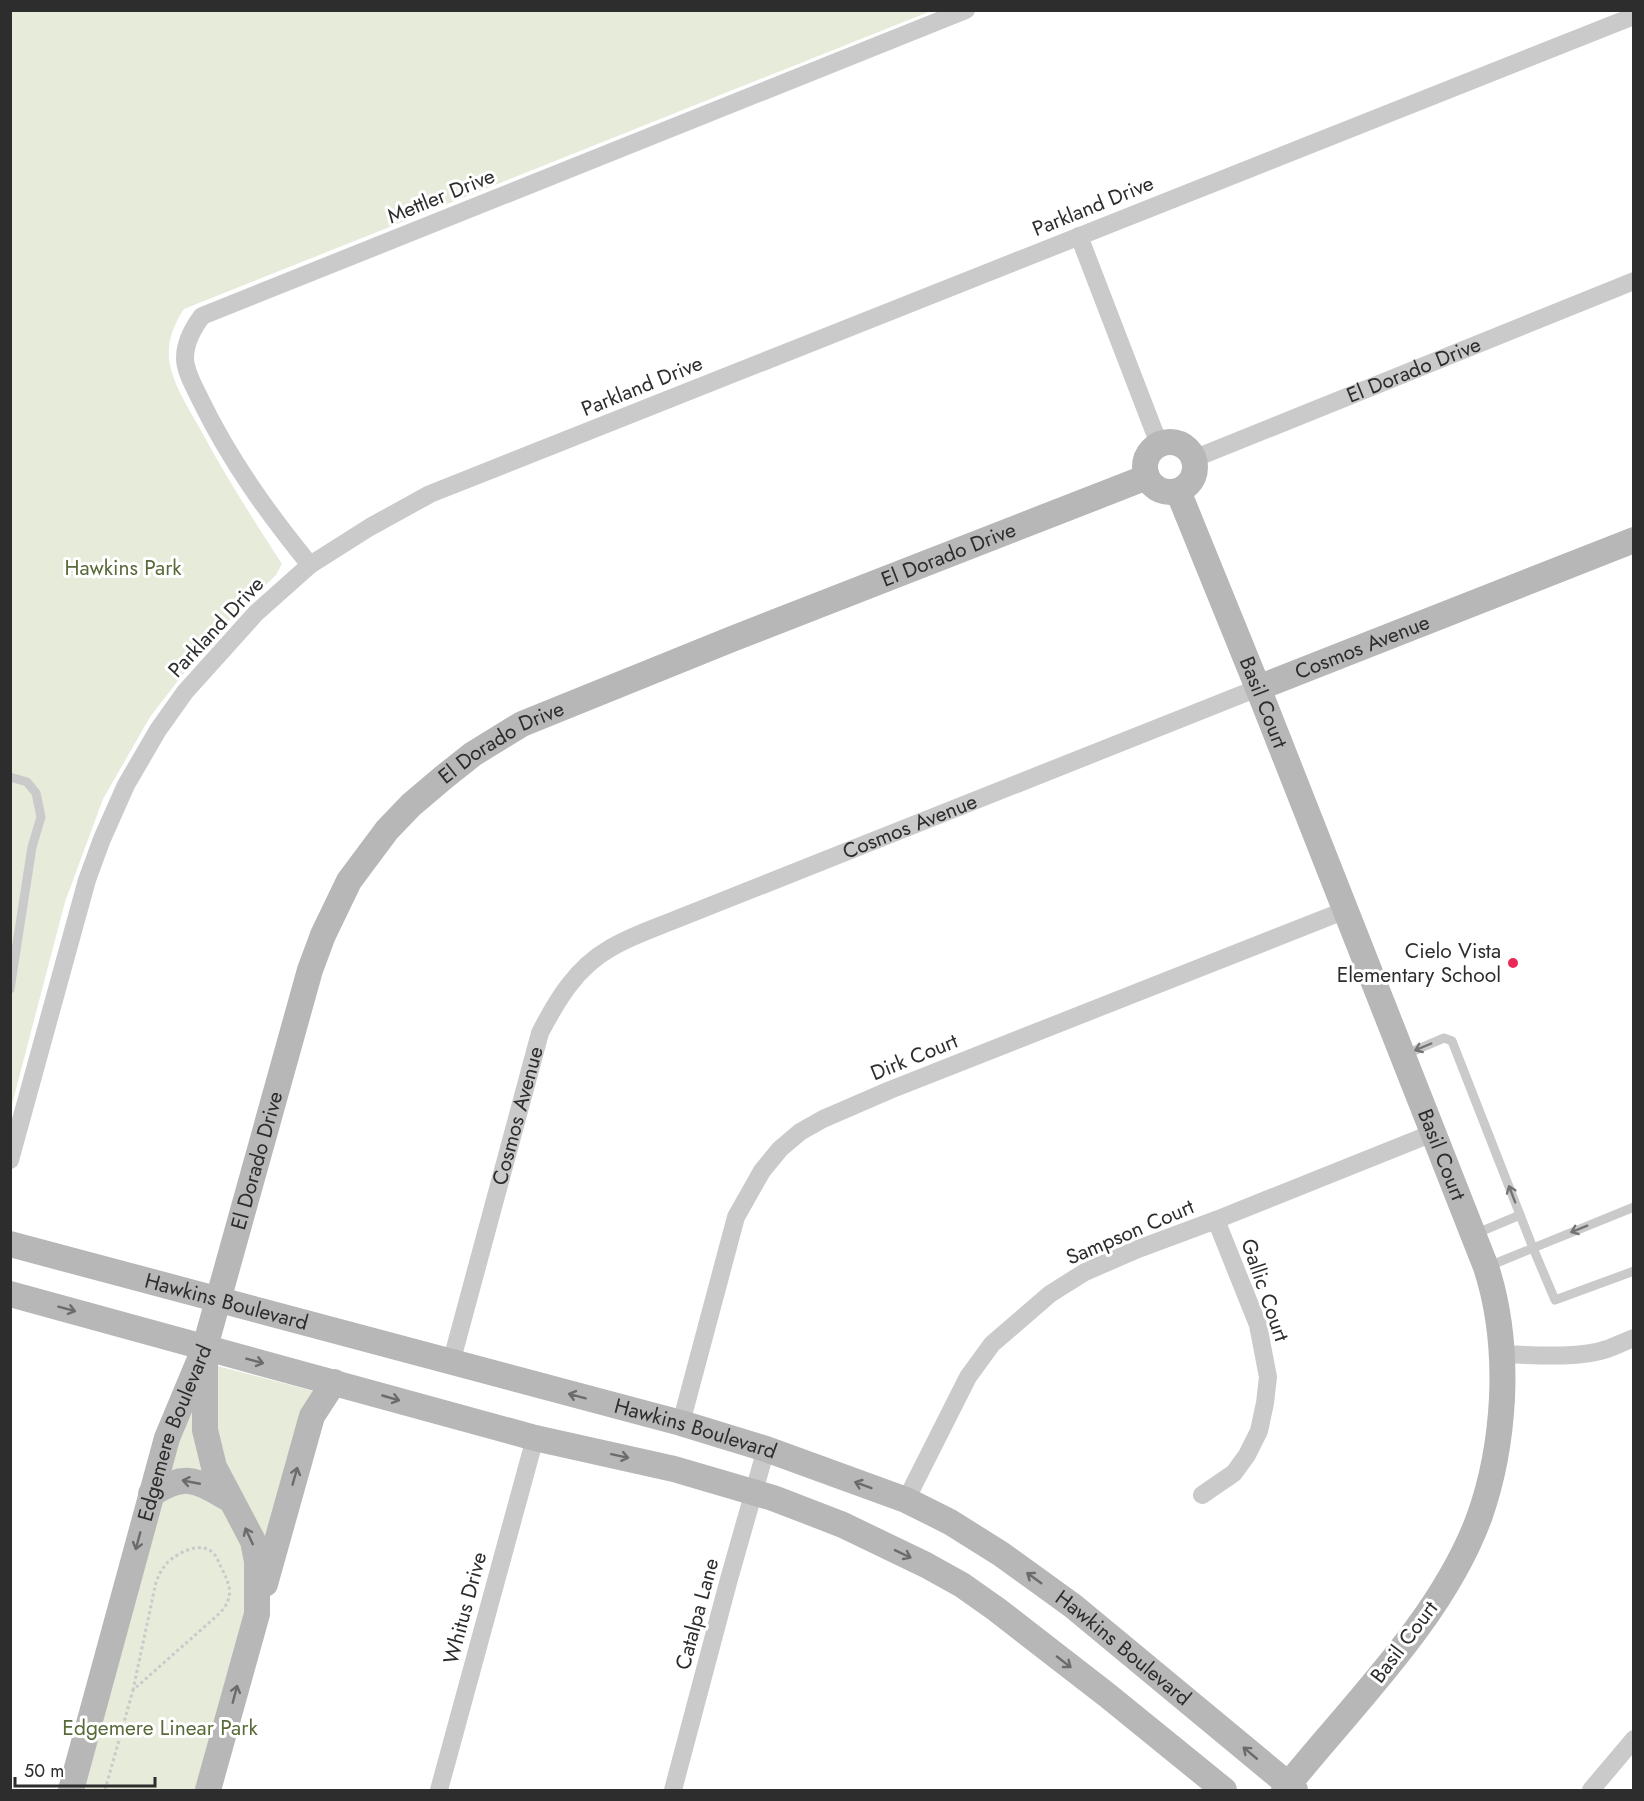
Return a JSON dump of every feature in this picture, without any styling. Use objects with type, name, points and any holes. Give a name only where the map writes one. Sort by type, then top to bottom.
[{"type":"main road","points":[[1169,442],[1180,444],[1188,450],[1193,459],[1195,468],[1192,478],[1178,491],[1159,490],[1152,485],[1144,468],[1146,458],[1152,450],[1159,444],[1169,442]]},
{"type":"main road","name":"El Dorado Drive","points":[[205,1347],[310,970],[349,881],[387,830],[411,805],[473,754],[522,724],[732,639],[1147,477]]},
{"type":"main road","name":"Basil Court","points":[[1178,491],[1486,1267],[1500,1325],[1501,1424],[1488,1490],[1472,1535],[1449,1580],[1423,1620],[1289,1789]]},
{"type":"main road","name":"Cosmos Avenue","points":[[1258,688],[1634,540]]},
{"type":"main road","name":"Hawkins Boulevard","points":[[10,1244],[681,1423],[766,1449],[906,1500],[950,1522],[1073,1606],[1289,1789]]},
{"type":"main road","name":"Hawkins Boulevard","points":[[10,1294],[535,1438],[644,1462],[754,1492],[843,1525],[962,1585],[1098,1688],[1224,1791]]},
{"type":"main road","name":"Edgemere Boulevard","points":[[71,1791],[167,1438],[205,1347]]},
{"type":"main road","name":"Edgemere Boulevard","points":[[205,1347],[205,1430],[214,1467],[253,1541],[257,1561],[256,1614],[208,1791]]},
{"type":"main road","points":[[256,1614],[312,1416],[334,1382]]},
{"type":"main road","points":[[151,1494],[170,1483],[185,1479],[207,1486],[231,1500]]},
{"type":"street","name":"Mettler Drive","points":[[310,565],[246,482],[215,430],[192,382],[184,360],[195,326],[202,316],[966,10]]},
{"type":"street","name":"Parkland Drive","points":[[10,1160],[87,880],[126,785],[158,730],[185,692],[256,613],[310,565],[430,494],[1634,16]]},
{"type":"street","points":[[1079,236],[1159,444]]},
{"type":"street","name":"El Dorado Drive","points":[[1193,459],[1634,281]]},
{"type":"street","name":"Cosmos Avenue","points":[[451,1363],[540,1034],[556,1002],[596,957],[611,947],[677,919],[1258,688]]},
{"type":"street","name":"Dirk Court","points":[[681,1423],[736,1217],[762,1171],[780,1149],[800,1132],[823,1119],[891,1090],[1346,910]]},
{"type":"street","name":"Sampson Court","points":[[906,1500],[968,1377],[992,1344],[1050,1294],[1084,1272],[1138,1249],[1433,1133]]},
{"type":"street","name":"Gallic Court","points":[[1202,1496],[1234,1473],[1247,1455],[1259,1431],[1268,1377],[1258,1325],[1216,1220]]},
{"type":"street","points":[[1502,1354],[1589,1353],[1605,1350],[1634,1338]]},
{"type":"street","name":"Whitus Drive","points":[[439,1791],[535,1438]]},
{"type":"street","name":"Catalpa Lane","points":[[673,1791],[766,1449]]},
{"type":"street","points":[[1592,1791],[1634,1739]]},
{"type":"lane","points":[[10,777],[27,782],[32,787],[36,793],[41,817],[32,847],[10,989]]},
{"type":"lane","points":[[1403,1056],[1444,1038],[1452,1041],[1555,1300],[1634,1271]]},
{"type":"lane","points":[[1486,1267],[1634,1207]]},
{"type":"lane","points":[[1473,1234],[1520,1215]]},
{"type":"path","points":[[105,1791],[133,1690],[160,1572],[168,1562],[189,1549],[198,1548],[214,1554],[230,1588],[230,1598],[225,1607],[133,1690]]},
{"type":"green space","name":"Hawkins Park","points":[[11,11],[931,11],[184,309],[173,330],[169,345],[169,361],[176,384],[218,462],[282,564],[276,575],[210,639],[150,717],[103,799],[65,902],[11,1108]]},
{"type":"green space","name":"Edgemere Linear Park","points":[[202,1362],[313,1391],[204,1790],[81,1790],[189,1399]]},
{"type":"place","name":"Cielo Vista Elementary School","points":[[1513,963]]}]
